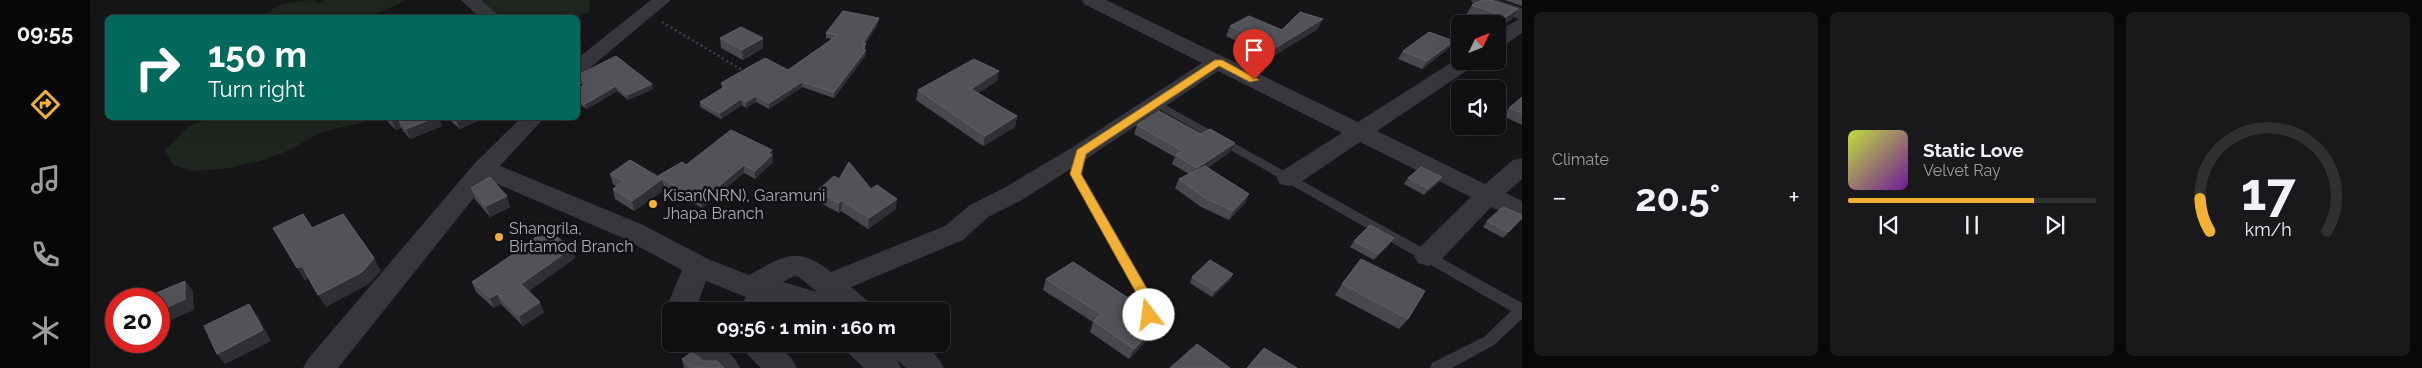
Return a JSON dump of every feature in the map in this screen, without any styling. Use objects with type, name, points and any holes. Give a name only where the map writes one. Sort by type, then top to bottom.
[{"type":"street","points":[[470,0],[488,15]]},
{"type":"street","points":[[580,64],[662,0]]},
{"type":"street","points":[[1091,0],[1522,212]]},
{"type":"street","points":[[1480,0],[1522,14]]},
{"type":"street","points":[[1506,35],[1522,24]]},
{"type":"street","points":[[758,302],[775,293],[788,293],[814,302],[826,298],[954,233],[979,211],[1013,194],[1081,152],[1218,62]]},
{"type":"street","points":[[1290,178],[1454,70]]},
{"type":"street","points":[[319,368],[484,169],[531,120]]},
{"type":"street","points":[[1428,256],[1488,196],[1522,166]]},
{"type":"street","points":[[484,169],[632,231],[698,266],[750,287],[791,266],[807,268],[826,298]]},
{"type":"street","points":[[684,302],[698,266]]},
{"type":"street","points":[[708,352],[724,368]]},
{"type":"street","points":[[765,352],[781,368]]},
{"type":"street","points":[[868,352],[885,368]]},
{"type":"street","points":[[909,352],[928,368]]},
{"type":"lane","points":[[1156,103],[1522,310],[1489,341],[1438,368]]},
{"type":"lane","points":[[1081,152],[1076,174],[1145,296],[1149,315]]},
{"type":"path","points":[[647,13],[751,75]]},
{"type":"shaded area","points":[[309,0],[319,3],[324,0],[403,0],[397,5],[372,15],[254,15],[267,13],[278,5]]},
{"type":"shaded area","points":[[475,0],[590,0],[589,12],[580,16],[491,15]]},
{"type":"shaded area","points":[[206,120],[368,120],[319,133],[290,150],[263,160],[224,169],[191,171],[173,165],[165,150],[190,125]]},
{"type":"building","points":[[1482,0],[1490,0],[1518,9],[1506,17],[1506,15],[1500,15],[1472,5]]},
{"type":"building","points":[[843,11],[879,18],[863,43],[866,43],[863,49],[866,50],[834,92],[802,82],[769,103],[756,96],[746,102],[741,99],[720,113],[700,102],[726,86],[721,83],[765,58],[788,70],[838,35],[826,33]]},
{"type":"building","points":[[1300,12],[1323,19],[1270,51],[1265,46],[1268,43],[1230,26],[1249,16],[1282,30]]},
{"type":"building","points":[[741,27],[763,38],[742,50],[720,38]]},
{"type":"building","points":[[1429,32],[1451,40],[1451,43],[1427,61],[1403,51]]},
{"type":"building","points":[[616,56],[652,84],[627,95],[616,86],[585,104],[580,101],[580,88],[587,83],[580,78],[580,74]]},
{"type":"building","points":[[974,59],[999,71],[971,89],[1017,116],[985,136],[918,90]]},
{"type":"building","points":[[1522,97],[1522,113],[1509,108]]},
{"type":"building","points":[[1159,111],[1201,134],[1210,129],[1235,143],[1197,168],[1176,155],[1183,151],[1137,125]]},
{"type":"building","points":[[399,120],[429,120],[406,129]]},
{"type":"building","points":[[731,130],[772,150],[768,153],[772,155],[755,171],[744,165],[701,201],[658,176],[682,162],[686,165]]},
{"type":"building","points":[[630,160],[662,179],[632,201],[613,189],[623,181],[610,174]]},
{"type":"building","points":[[849,162],[871,189],[877,185],[897,199],[869,218],[842,200],[839,203],[817,191],[834,176],[839,179]]},
{"type":"building","points":[[1205,166],[1249,194],[1233,211],[1205,198],[1179,179]]},
{"type":"building","points":[[1421,167],[1442,177],[1428,189],[1408,178]]},
{"type":"building","points":[[490,177],[507,196],[486,206],[471,188]]},
{"type":"building","points":[[1503,207],[1522,215],[1522,218],[1508,232],[1487,221]]},
{"type":"building","points":[[303,214],[312,228],[343,214],[374,258],[362,272],[318,295],[302,266],[297,268],[273,228]]},
{"type":"building","points":[[1370,225],[1394,238],[1378,254],[1354,241]]},
{"type":"building","points":[[547,230],[572,248],[521,284],[540,302],[519,316],[497,294],[490,298],[472,282],[514,252]]},
{"type":"building","points":[[1361,259],[1425,291],[1408,319],[1342,284]]},
{"type":"building","points":[[1210,260],[1233,274],[1215,291],[1192,277]]},
{"type":"building","points":[[1073,262],[1162,320],[1134,349],[1094,321],[1101,314],[1046,279]]},
{"type":"building","points":[[185,281],[185,299],[170,306],[170,288],[168,288]]},
{"type":"building","points":[[249,304],[263,330],[217,354],[204,326]]},
{"type":"building","points":[[1197,344],[1230,368],[1170,368]]},
{"type":"building","points":[[1264,348],[1297,368],[1247,368]]},
{"type":"building","points":[[692,352],[703,361],[717,361],[724,368],[691,368],[682,359]]},
{"type":"place","name":"Kisan(NRN), Garamuni Jhapa Branch","points":[[653,204]]},
{"type":"place","name":"Shangrila, Birtamod Branch","points":[[499,237]]},
{"type":"route","points":[[1149,315],[1145,296],[1076,174],[1081,152],[1218,62],[1254,80]]}]
